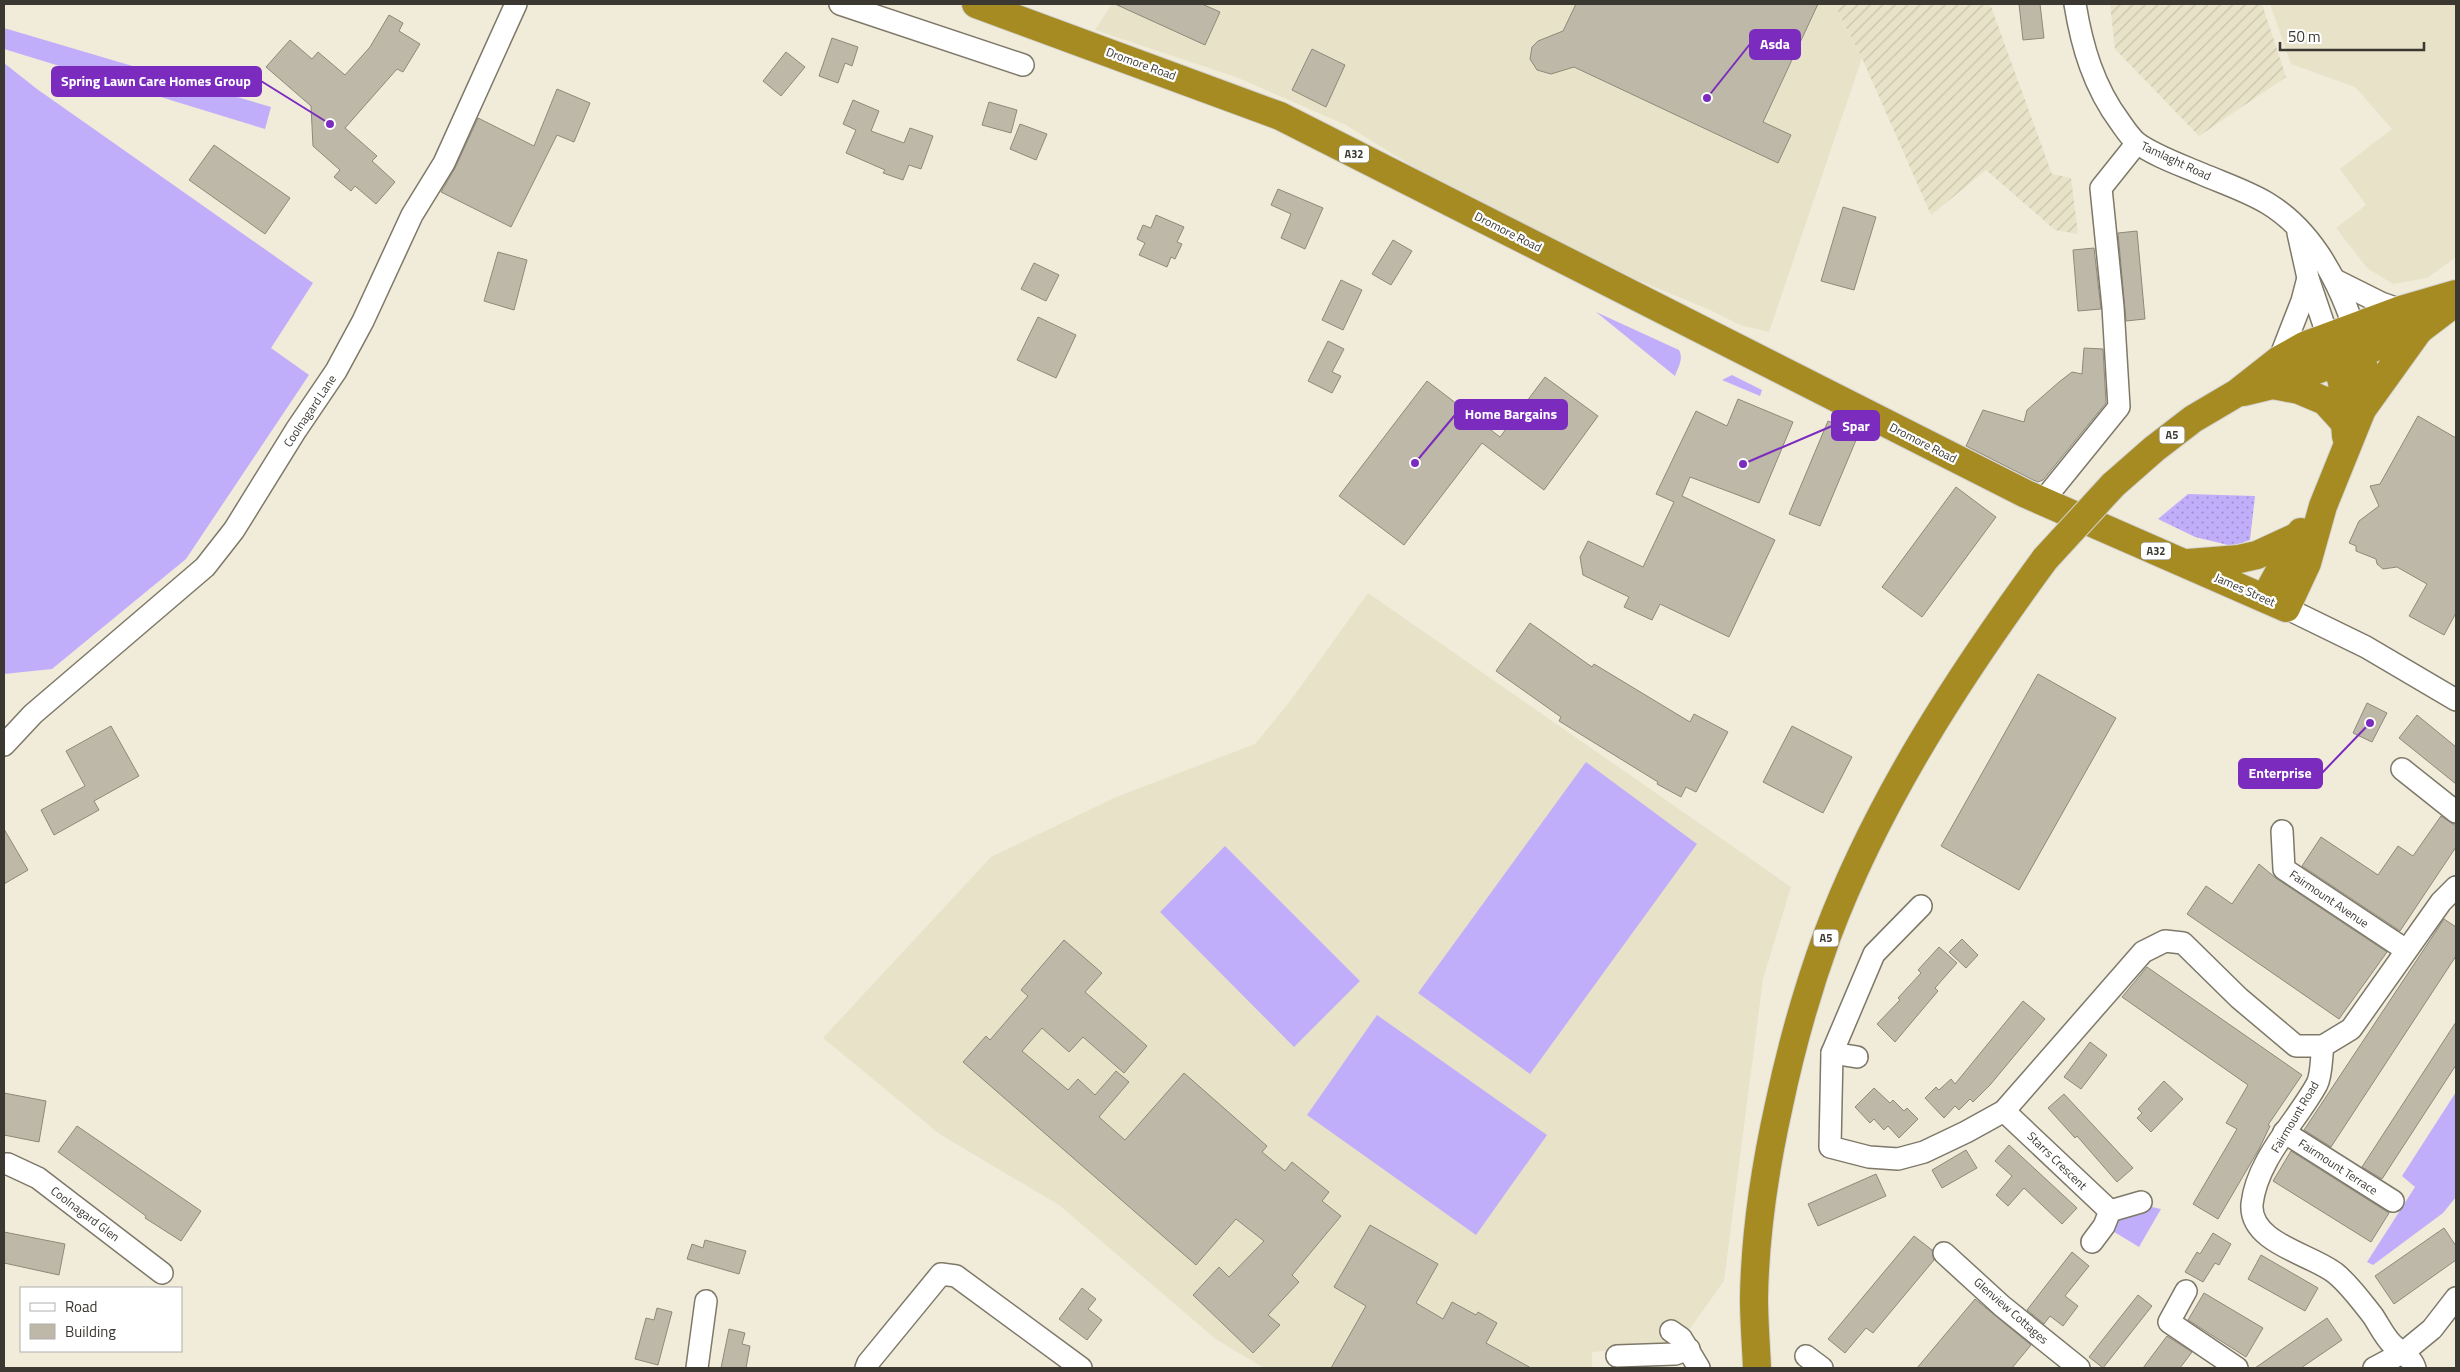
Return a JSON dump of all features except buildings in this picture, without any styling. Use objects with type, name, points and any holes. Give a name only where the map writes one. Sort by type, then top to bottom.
[{"type":"highway","name":"Dromore Road","points":[[976,4],[1280,116],[2034,498]]},
{"type":"highway","name":"A5","points":[[2350,348],[2401,310],[2456,294]]},
{"type":"highway","name":"A5","points":[[1756,1368],[1754,1298],[1770,1145],[1786,1073],[1810,988],[1828,935],[1860,859],[1897,786],[1993,630],[2045,559],[2113,485],[2154,449],[2193,419],[2276,372],[2350,348],[2419,330],[2456,302]]},
{"type":"highway","points":[[2351,427],[2419,330]]},
{"type":"highway","name":"A5","points":[[2276,372],[2304,346],[2328,337],[2350,348]]},
{"type":"highway","points":[[2276,603],[2307,563],[2323,506],[2351,427],[2366,377],[2350,348]]},
{"type":"highway","points":[[2276,372],[2300,390],[2325,401],[2351,427]]},
{"type":"highway","name":"James Street","points":[[2034,498],[2276,603]]},
{"type":"highway","points":[[2184,563],[2239,559],[2257,555],[2296,537],[2323,506]]},
{"type":"highway","points":[[2276,603],[2296,537]]},
{"type":"street","name":"Coolnagard Lane","points":[[4,745],[33,714],[205,566],[234,530],[341,363],[363,321],[412,215],[444,163],[516,4]]},
{"type":"street","points":[[840,4],[1023,65]]},
{"type":"street","name":"Tamlaght Road","points":[[2075,4],[2093,78],[2108,105],[2137,143],[2267,203],[2297,228],[2329,267],[2335,280],[2350,348]]},
{"type":"street","points":[[2034,498],[2069,469],[2119,407],[2113,307],[2101,188],[2137,143]]},
{"type":"street","points":[[2297,228],[2308,278],[2328,337]]},
{"type":"street","points":[[2276,372],[2308,278]]},
{"type":"street","points":[[2335,280],[2381,303],[2401,310]]},
{"type":"street","name":"James Street","points":[[2276,603],[2366,647],[2456,700]]},
{"type":"street","points":[[2402,769],[2456,812]]},
{"type":"street","name":"Fairmount Avenue","points":[[2282,831],[2284,869],[2406,950]]},
{"type":"street","points":[[1920,906],[1874,954],[1832,1053],[1830,1147],[1868,1157],[1898,1158],[1924,1152],[1966,1132],[2004,1110],[2143,952],[2165,940],[2183,943],[2239,998],[2296,1046],[2323,1046],[2351,1029],[2376,997],[2406,950],[2441,902],[2456,887]]},
{"type":"street","name":"Fairmount Road","points":[[2323,1046],[2318,1082],[2284,1132],[2257,1185],[2252,1205],[2256,1225],[2276,1242],[2334,1273],[2372,1315],[2392,1344],[2410,1360]]},
{"type":"street","points":[[1832,1053],[1858,1057]]},
{"type":"street","name":"Starrs Crescent","points":[[2004,1110],[2102,1226],[2141,1202]]},
{"type":"street","name":"Fairmount Terrace","points":[[2284,1132],[2392,1201]]},
{"type":"street","name":"Coolnagard Glen","points":[[4,1164],[8,1164],[38,1178],[162,1273]]},
{"type":"street","name":"Glenview Cottages","points":[[1944,1253],[2002,1306],[2079,1368]]},
{"type":"street","points":[[866,1368],[868,1363],[941,1274],[956,1276],[1081,1368]]},
{"type":"street","points":[[2186,1290],[2169,1322],[2238,1368]]},
{"type":"street","points":[[2374,1368],[2410,1360],[2456,1298]]},
{"type":"street","points":[[698,1368],[706,1302]]},
{"type":"street","points":[[1671,1331],[1681,1338],[1699,1368]]},
{"type":"street","points":[[1617,1356],[1675,1354],[1689,1349]]},
{"type":"shaded area","points":[[1112,4],[1834,4],[1862,58],[1769,332],[1740,325],[1710,310],[1587,259],[1470,202],[1346,125],[1236,77],[1095,30]]},
{"type":"shaded area","points":[[1834,4],[1990,4],[2052,174],[2071,178],[2078,234],[2055,230],[1986,170],[1931,215],[1862,58]]},
{"type":"shaded area","points":[[2110,4],[2262,4],[2286,77],[2199,136],[2115,49]]},
{"type":"shaded area","points":[[2270,4],[2456,4],[2456,257],[2427,278],[2393,284],[2367,268],[2336,228],[2366,205],[2340,169],[2392,129],[2355,87],[2291,64]]},
{"type":"shaded area","points":[[4,28],[271,107],[265,129],[4,49]]},
{"type":"shaded area","points":[[4,63],[37,89],[313,283],[271,348],[309,375],[186,559],[52,669],[4,674]]},
{"type":"shaded area","points":[[1596,312],[1679,350],[1681,360],[1675,376]]},
{"type":"shaded area","points":[[1732,375],[1762,390],[1760,396],[1722,380]]},
{"type":"shaded area","points":[[2188,494],[2255,496],[2250,540],[2232,546],[2195,537],[2158,519]]},
{"type":"shaded area","points":[[1368,593],[1791,887],[1763,979],[1724,1281],[1679,1344],[1592,1352],[1592,1368],[1264,1368],[1217,1340],[1059,1205],[941,1135],[823,1038],[991,857],[1116,797],[1255,744],[1291,700]]},
{"type":"shaded area","points":[[1586,762],[1697,844],[1530,1074],[1418,993]]},
{"type":"shaded area","points":[[1225,846],[1360,981],[1294,1047],[1160,912]]},
{"type":"shaded area","points":[[1377,1015],[1547,1135],[1476,1235],[1307,1115]]},
{"type":"shaded area","points":[[2456,1092],[2456,1197],[2443,1213],[2373,1265],[2367,1262],[2415,1187],[2402,1176]]},
{"type":"shaded area","points":[[2143,1205],[2161,1209],[2139,1247],[2111,1230],[2120,1218]]},
{"type":"place","name":"Asda","points":[[1707,98]]},
{"type":"place","name":"Spring Lawn Care Homes Group","points":[[330,124]]},
{"type":"place","name":"Home Bargains","points":[[1415,463]]},
{"type":"place","name":"Spar","points":[[1743,464]]},
{"type":"place","name":"Enterprise","points":[[2370,723]]}]
